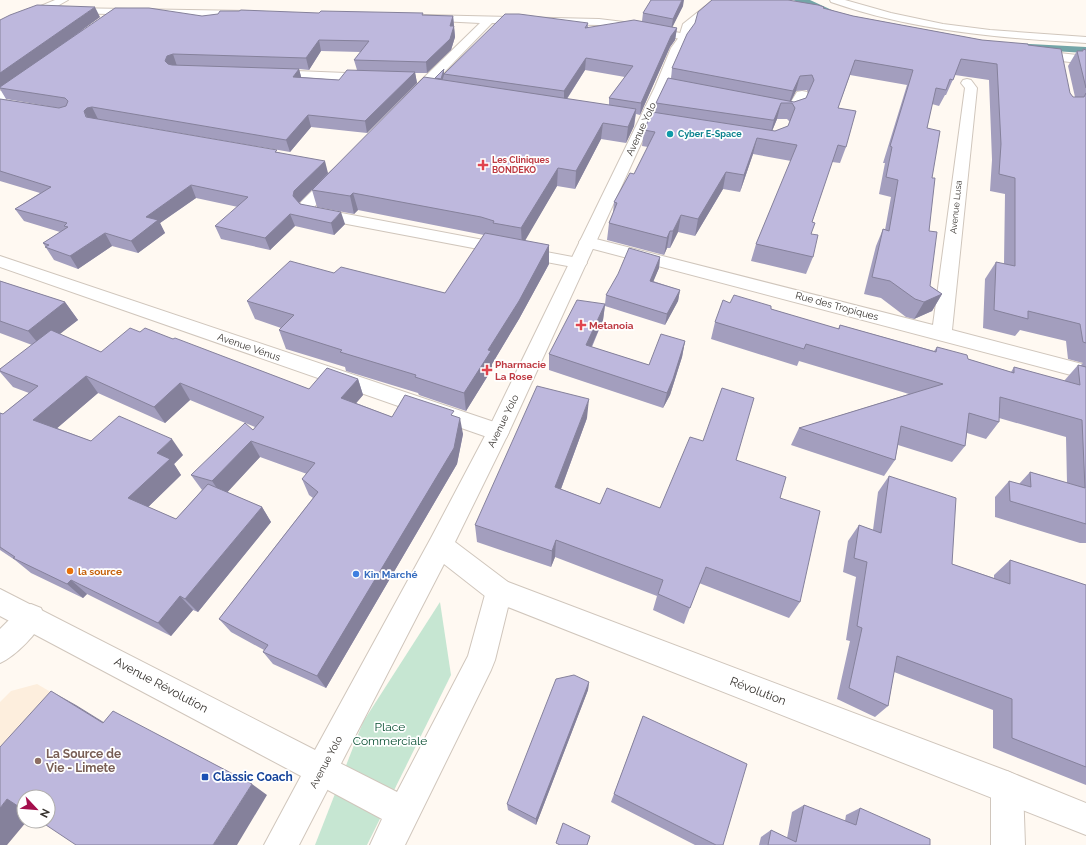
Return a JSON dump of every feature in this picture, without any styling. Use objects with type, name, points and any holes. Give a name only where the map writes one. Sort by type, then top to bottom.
[{"type":"street","points":[[2,26],[41,11],[63,0]]},
{"type":"street","name":"Avenue Yolo","points":[[281,845],[440,546],[498,432],[644,122],[669,88],[677,48],[685,37],[689,24],[715,0]]},
{"type":"street","points":[[835,0],[884,16],[943,27],[1001,34],[1086,40]]},
{"type":"street","points":[[180,13],[203,2]]},
{"type":"street","points":[[423,6],[416,18],[599,22],[632,26],[685,37]]},
{"type":"street","points":[[41,11],[259,14]]},
{"type":"street","points":[[105,21],[118,12]]},
{"type":"street","points":[[401,108],[490,19]]},
{"type":"street","points":[[1021,53],[1086,60]]},
{"type":"street","points":[[1059,57],[1062,72]]},
{"type":"street","points":[[2,102],[37,70]]},
{"type":"street","points":[[256,74],[382,78]]},
{"type":"street","name":"Avenue Lusa","points":[[942,334],[971,88],[967,83]]},
{"type":"street","points":[[767,108],[790,112],[795,110],[802,94]]},
{"type":"street","points":[[328,164],[344,167],[307,204],[306,208],[310,212],[578,263]]},
{"type":"street","name":"Rue des Tropiques","points":[[588,242],[1086,372]]},
{"type":"street","name":"Avenue Vénus","points":[[0,261],[498,432]]},
{"type":"street","name":"Révolution","points":[[440,546],[499,591],[1007,787],[1086,819]]},
{"type":"street","points":[[387,845],[481,660],[499,591]]},
{"type":"street","name":"Avenue Révolution","points":[[0,602],[404,813]]},
{"type":"street","points":[[0,649],[31,617]]},
{"type":"street","points":[[1007,787],[1008,845]]},
{"type":"shaded area","name":"La Source de Vie - Limete","points":[[37,684],[106,724],[33,789],[16,789],[16,829],[20,829],[7,845],[0,845],[0,702],[11,691]]},
{"type":"green space","name":"Place Commerciale","points":[[440,602],[451,675],[367,845],[315,845],[363,722]]},
{"type":"water","points":[[793,0],[810,0],[847,17],[883,28],[953,40],[1086,47],[1086,53],[970,46],[922,38],[900,32],[890,33],[863,27]]},
{"type":"building","points":[[651,0],[682,0],[673,19],[643,13]]},
{"type":"building","points":[[712,0],[788,0],[818,5],[824,7],[823,8],[853,16],[982,40],[1028,44],[1061,49],[1070,93],[1073,97],[1084,97],[1086,93],[1086,343],[1083,342],[1080,324],[1028,311],[1028,319],[994,310],[996,262],[1015,266],[1015,178],[999,174],[1001,144],[997,64],[961,59],[953,80],[950,79],[946,90],[936,88],[927,128],[940,131],[932,178],[935,178],[929,231],[937,232],[930,286],[942,294],[924,302],[915,299],[890,281],[872,277],[883,229],[889,231],[898,180],[886,177],[892,147],[890,146],[913,70],[855,60],[838,108],[856,111],[846,147],[838,145],[812,222],[815,223],[811,234],[818,235],[813,257],[756,244],[797,145],[757,138],[744,175],[726,172],[698,219],[681,215],[673,231],[670,231],[667,238],[609,223],[617,203],[614,202],[630,173],[634,174],[655,132],[644,130],[652,112],[775,131],[788,126],[795,108],[792,103],[781,103],[774,120],[772,120],[656,103],[668,78],[794,102],[806,98],[814,80],[812,75],[800,76],[793,91],[672,68],[687,34],[695,23],[698,12]]},
{"type":"building","points":[[37,5],[95,7],[0,73],[0,20]]},
{"type":"building","points":[[115,8],[149,8],[202,16],[218,14],[220,11],[241,10],[319,13],[321,11],[423,13],[422,15],[453,16],[450,26],[454,26],[450,39],[426,62],[354,60],[369,41],[319,40],[306,58],[173,54],[167,56],[165,61],[172,65],[299,69],[293,77],[339,80],[347,70],[415,72],[365,121],[308,115],[286,140],[92,107],[87,108],[84,111],[86,117],[277,150],[275,152],[325,161],[294,191],[293,196],[300,204],[341,212],[331,223],[290,214],[265,238],[215,226],[248,197],[191,185],[146,217],[158,220],[131,241],[105,233],[70,256],[45,247],[49,245],[43,243],[68,227],[64,226],[67,223],[15,209],[51,187],[0,171],[0,99],[59,108],[66,106],[68,101],[65,98],[0,87]]},
{"type":"building","points":[[505,14],[519,14],[588,23],[585,28],[634,20],[677,28],[671,36],[641,103],[609,98],[633,66],[586,58],[564,91],[444,74]]},
{"type":"building","points":[[1083,49],[1086,50],[1086,88],[1077,51],[1083,51]]},
{"type":"building","points":[[444,69],[441,79],[435,78]]},
{"type":"building","name":"Les Cliniques BONDEKO","points":[[424,77],[636,109],[628,127],[603,123],[576,171],[558,168],[521,228],[493,223],[494,221],[481,217],[353,193],[350,196],[312,190]]},
{"type":"building","points":[[485,233],[549,245],[519,301],[488,350],[491,351],[464,393],[415,377],[416,375],[340,352],[342,350],[279,330],[294,315],[247,301],[290,261],[334,273],[341,267],[445,293]]},
{"type":"building","points":[[629,248],[660,257],[650,281],[680,290],[667,314],[606,295],[618,274]]},
{"type":"building","points":[[0,281],[65,302],[28,331],[0,321]]},
{"type":"building","points":[[734,295],[771,306],[771,309],[839,329],[840,325],[936,352],[937,347],[967,355],[968,359],[1014,373],[1014,367],[1080,385],[1078,365],[1086,367],[1086,524],[1010,501],[1009,481],[1031,487],[1030,472],[1085,488],[1082,420],[1000,397],[999,422],[969,413],[965,446],[901,426],[895,460],[799,428],[943,384],[806,344],[804,349],[715,322],[723,300],[730,303]]},
{"type":"building","points":[[577,300],[605,304],[586,345],[649,365],[661,334],[685,341],[667,393],[549,354]]},
{"type":"building","points":[[130,328],[140,332],[145,328],[173,339],[175,338],[309,389],[327,368],[358,379],[341,398],[392,417],[405,395],[454,411],[451,415],[460,418],[454,448],[317,676],[263,652],[268,645],[219,619],[318,492],[302,479],[315,463],[251,441],[212,481],[191,475],[245,423],[253,430],[264,417],[180,383],[154,407],[86,376],[33,420],[91,441],[119,416],[172,439],[157,453],[170,459],[128,498],[176,519],[208,484],[262,507],[185,599],[180,596],[158,623],[71,580],[67,584],[13,558],[15,557],[0,547],[0,413],[3,414],[38,386],[0,371],[0,369],[51,330],[101,352]]},
{"type":"building","points":[[537,386],[589,399],[555,487],[600,504],[607,488],[660,508],[690,437],[703,441],[722,388],[754,398],[736,460],[786,477],[780,498],[820,511],[800,602],[706,567],[690,608],[658,594],[663,580],[556,540],[552,551],[475,525]]},
{"type":"building","points":[[889,476],[956,498],[952,564],[1010,584],[1010,560],[1086,585],[1086,767],[1012,738],[1012,699],[897,656],[888,706],[849,688],[862,628],[857,626],[867,562],[854,558],[859,525],[881,533]]},
{"type":"building","points":[[574,675],[589,682],[536,819],[507,804],[556,679]]},
{"type":"building","points":[[51,691],[103,723],[113,711],[252,784],[213,845],[76,845],[52,829],[56,829],[56,789],[16,789],[16,805],[7,799],[0,808],[0,747]]},
{"type":"building","points":[[643,716],[747,764],[723,845],[716,845],[614,794]]},
{"type":"building","points":[[804,805],[856,825],[860,808],[930,839],[930,845],[768,845],[771,830],[796,842]]},
{"type":"building","points":[[563,823],[590,836],[587,845],[560,845],[556,843]]},
{"type":"place","name":"Cyber E-Space","points":[[670,134]]},
{"type":"place","name":"Les Cliniques BONDEKO","points":[[483,165]]},
{"type":"place","name":"Metanoia","points":[[581,325]]},
{"type":"place","name":"Pharmacie La Rose","points":[[487,370]]},
{"type":"place","name":"la source","points":[[70,571]]},
{"type":"place","name":"Kin Marché","points":[[356,574]]},
{"type":"place","name":"La Source de Vie - Limete","points":[[38,761]]},
{"type":"place","name":"Classic Coach","points":[[205,777]]}]
